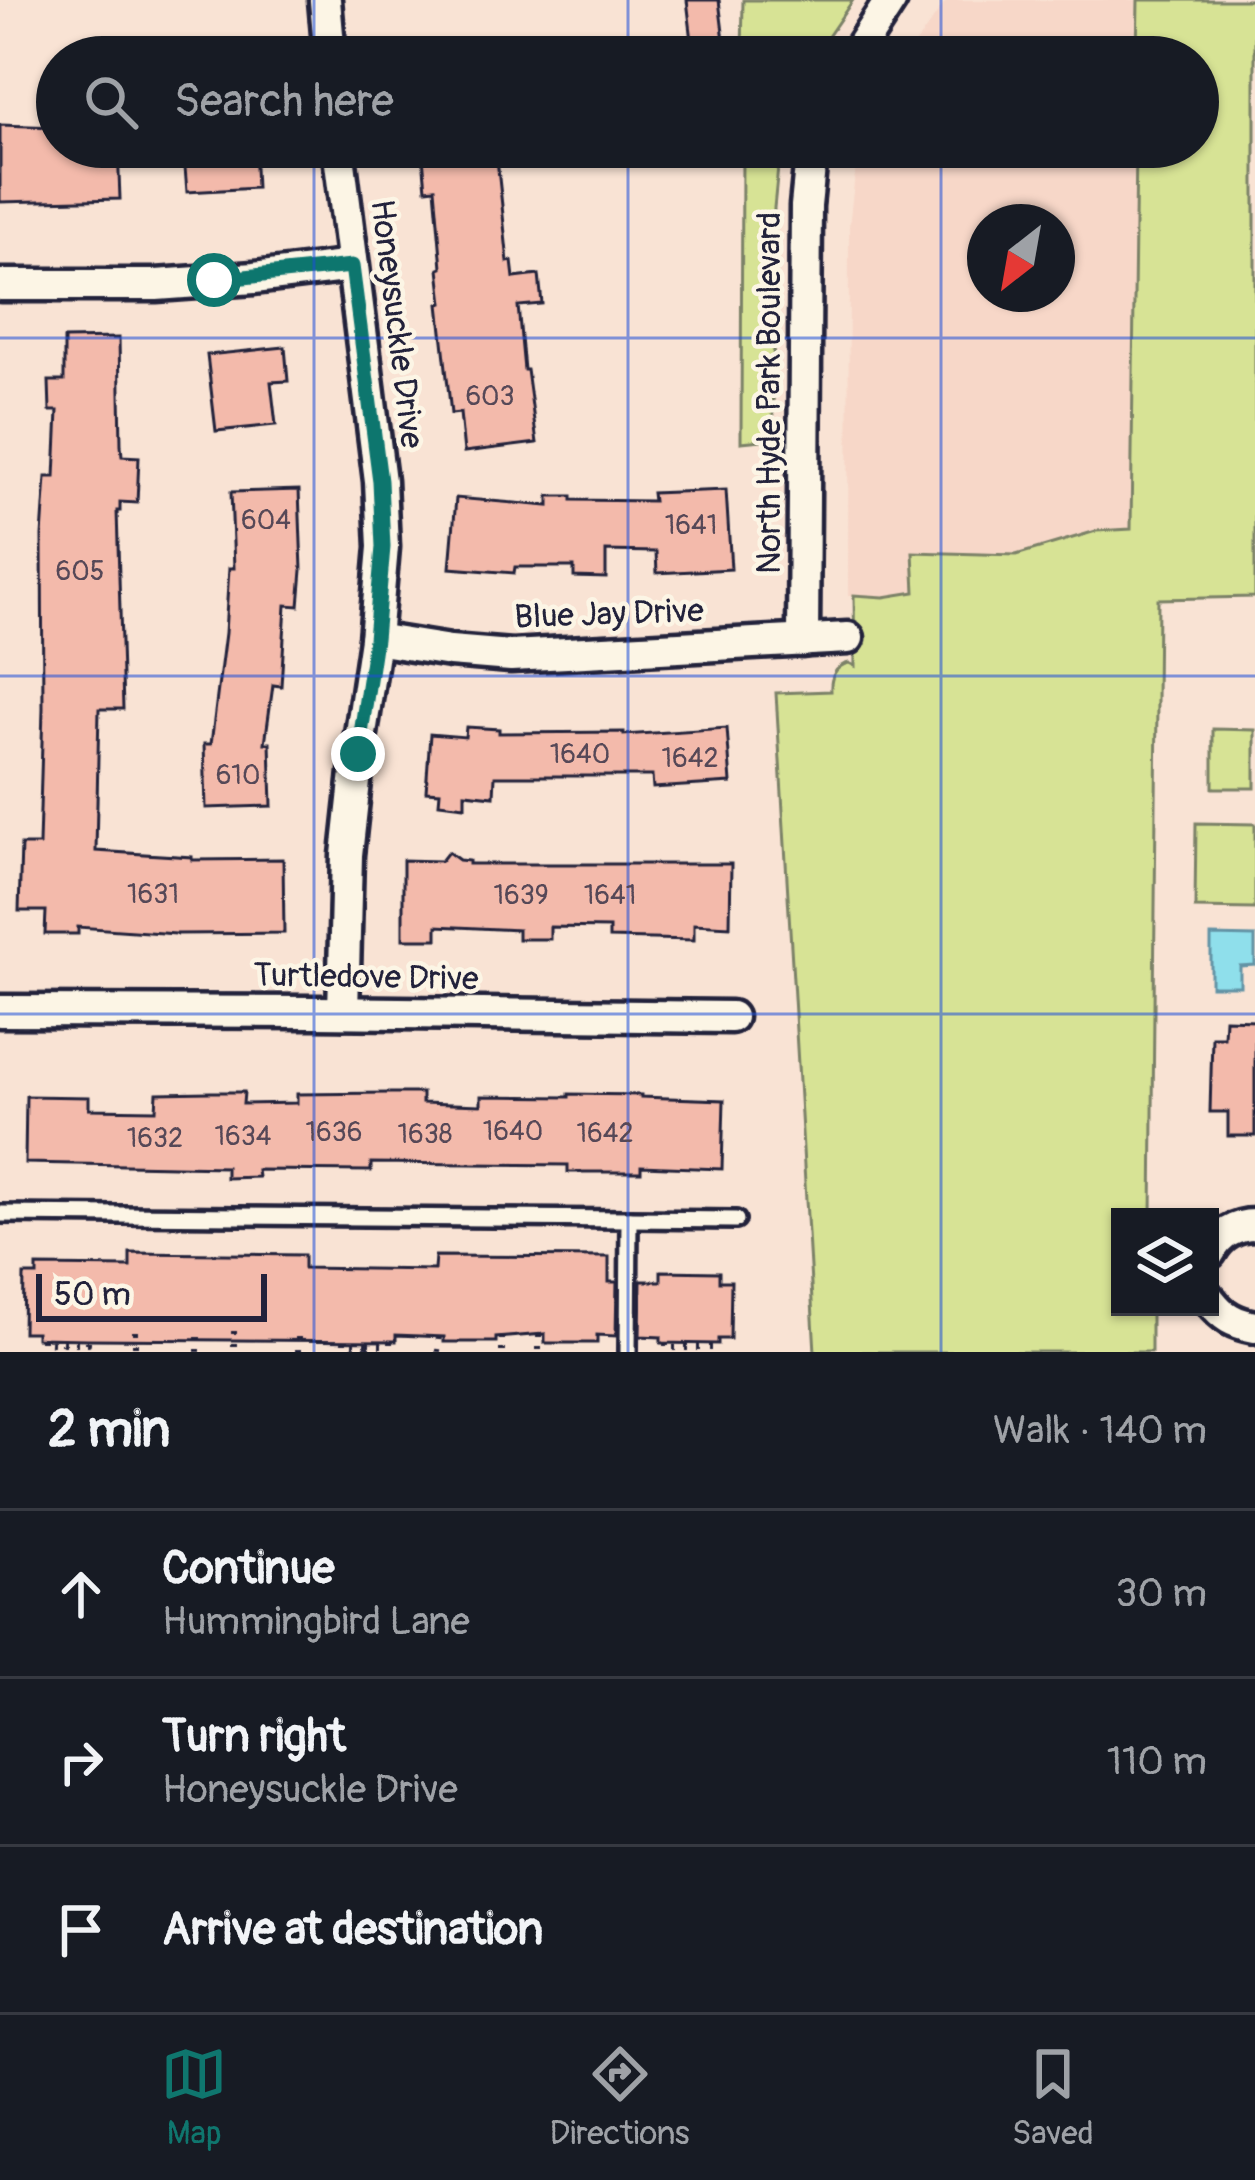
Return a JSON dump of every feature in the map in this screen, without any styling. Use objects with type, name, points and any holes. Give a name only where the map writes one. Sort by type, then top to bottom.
[{"type":"street","points":[[325,0],[328,36]]},
{"type":"street","points":[[868,36],[891,0]]},
{"type":"street","name":"Honeysuckle Drive","points":[[340,168],[382,503],[383,547],[347,855],[343,1012]]},
{"type":"street","name":"North Hyde Park Boulevard","points":[[802,641],[810,168]]},
{"type":"street","points":[[0,285],[157,285],[352,266]]},
{"type":"street","name":"Blue Jay Drive","points":[[375,639],[511,656],[848,638]]},
{"type":"street","name":"Turtledove Drive","points":[[0,1011],[731,1017]]},
{"type":"street","points":[[1219,1240],[1230,1230],[1255,1225]]},
{"type":"street","points":[[1219,1312],[1236,1324],[1255,1328],[1247,1352]]},
{"type":"lane","points":[[0,1214],[736,1220]]},
{"type":"lane","points":[[628,1352],[629,1219]]},
{"type":"path","points":[[135,1331],[135,1352]]},
{"type":"path","points":[[198,1331],[198,1352]]},
{"type":"path","points":[[234,1331],[234,1352]]},
{"type":"path","points":[[298,1332],[298,1352]]},
{"type":"path","points":[[438,1352],[439,1333]]},
{"type":"path","points":[[539,1334],[539,1352]]},
{"type":"path","points":[[502,1336],[502,1352]]},
{"type":"path","points":[[42,1338],[42,1342],[63,1347],[88,1343],[88,1339]]},
{"type":"path","points":[[344,1340],[344,1344],[367,1349],[390,1345],[390,1341]]},
{"type":"path","points":[[666,1343],[666,1348],[689,1350],[712,1348],[712,1344]]},
{"type":"shaded area","points":[[947,0],[1138,0],[1137,36],[921,36]]},
{"type":"shaded area","points":[[856,168],[1136,168],[1131,530],[1096,531],[1016,555],[913,552],[915,592],[884,597],[848,595],[849,226]]},
{"type":"green space","points":[[743,0],[853,0],[828,36],[742,36]]},
{"type":"green space","points":[[1138,0],[1255,0],[1255,597],[1158,599],[1152,1208],[1111,1208],[1111,1316],[1151,1316],[1151,1352],[815,1352],[776,693],[831,691],[837,670],[849,663],[855,666],[854,595],[915,592],[913,552],[1016,555],[1096,531],[1131,529],[1136,168],[1219,168],[1219,36],[1137,36]]},
{"type":"green space","points":[[742,168],[778,168],[773,439],[741,442]]},
{"type":"green space","points":[[1213,729],[1255,730],[1255,788],[1213,788]]},
{"type":"green space","points":[[1196,823],[1255,824],[1255,909],[1195,908]]},
{"type":"water","points":[[1211,936],[1255,937],[1255,965],[1240,966],[1240,986],[1211,986]]},
{"type":"building","points":[[687,0],[719,0],[723,36],[691,36]]},
{"type":"building","points":[[0,125],[36,126],[36,168],[119,168],[120,199],[0,202]]},
{"type":"building","points":[[185,168],[255,168],[256,188],[187,192]]},
{"type":"building","points":[[424,168],[498,168],[508,262],[512,261],[514,278],[539,275],[542,304],[518,306],[537,443],[464,452],[460,413],[451,414],[439,304],[443,303],[442,268],[435,188],[426,189]]},
{"type":"building","points":[[119,338],[122,456],[139,457],[137,503],[120,502],[117,511],[123,709],[99,709],[96,851],[192,860],[283,859],[284,933],[176,934],[78,927],[78,934],[45,934],[46,911],[19,911],[21,845],[39,845],[42,536],[46,477],[55,477],[58,411],[50,411],[49,381],[64,381],[64,339]]},
{"type":"building","points":[[285,347],[288,381],[271,382],[276,425],[216,431],[207,355]]},
{"type":"building","points":[[299,490],[299,606],[286,605],[281,686],[273,685],[265,743],[270,743],[272,806],[206,808],[204,744],[211,744],[229,568],[234,568],[231,492]]},
{"type":"building","points":[[726,490],[731,569],[657,573],[656,552],[606,551],[606,578],[574,577],[574,567],[515,567],[514,573],[450,568],[456,498],[549,506],[549,496],[653,501],[652,493]]},
{"type":"building","points":[[466,727],[499,729],[499,733],[624,735],[727,728],[731,783],[653,788],[652,776],[495,776],[494,796],[465,793],[465,806],[439,803],[440,792],[426,791],[430,734],[465,737]]},
{"type":"building","points":[[448,852],[469,864],[731,864],[730,926],[694,924],[694,940],[609,938],[609,928],[550,927],[550,939],[518,939],[518,930],[437,926],[437,939],[403,939],[403,860],[441,861]]},
{"type":"building","points":[[1225,1019],[1255,1020],[1255,1136],[1228,1136],[1228,1112],[1210,1112],[1212,1037],[1224,1037]]},
{"type":"building","points":[[244,1092],[243,1104],[297,1103],[297,1094],[391,1093],[422,1093],[422,1103],[481,1105],[481,1096],[569,1094],[724,1100],[722,1169],[641,1166],[641,1172],[568,1172],[568,1165],[371,1163],[371,1171],[257,1170],[258,1177],[226,1178],[226,1167],[25,1163],[26,1096],[89,1097],[89,1109],[156,1110],[157,1093]]},
{"type":"building","points":[[130,1253],[304,1255],[304,1268],[434,1270],[435,1256],[609,1257],[609,1282],[617,1282],[616,1336],[597,1335],[597,1343],[545,1343],[545,1334],[496,1338],[496,1342],[444,1342],[444,1337],[396,1335],[396,1341],[88,1339],[36,1338],[36,1332],[23,1332],[24,1275],[37,1275],[37,1266],[130,1267]]},
{"type":"building","points":[[661,1271],[719,1272],[719,1281],[731,1281],[730,1339],[718,1339],[718,1344],[661,1343],[661,1337],[640,1336],[641,1281],[661,1281]]},
{"type":"route","points":[[214,280],[352,266],[380,481],[383,547],[358,754]]}]
